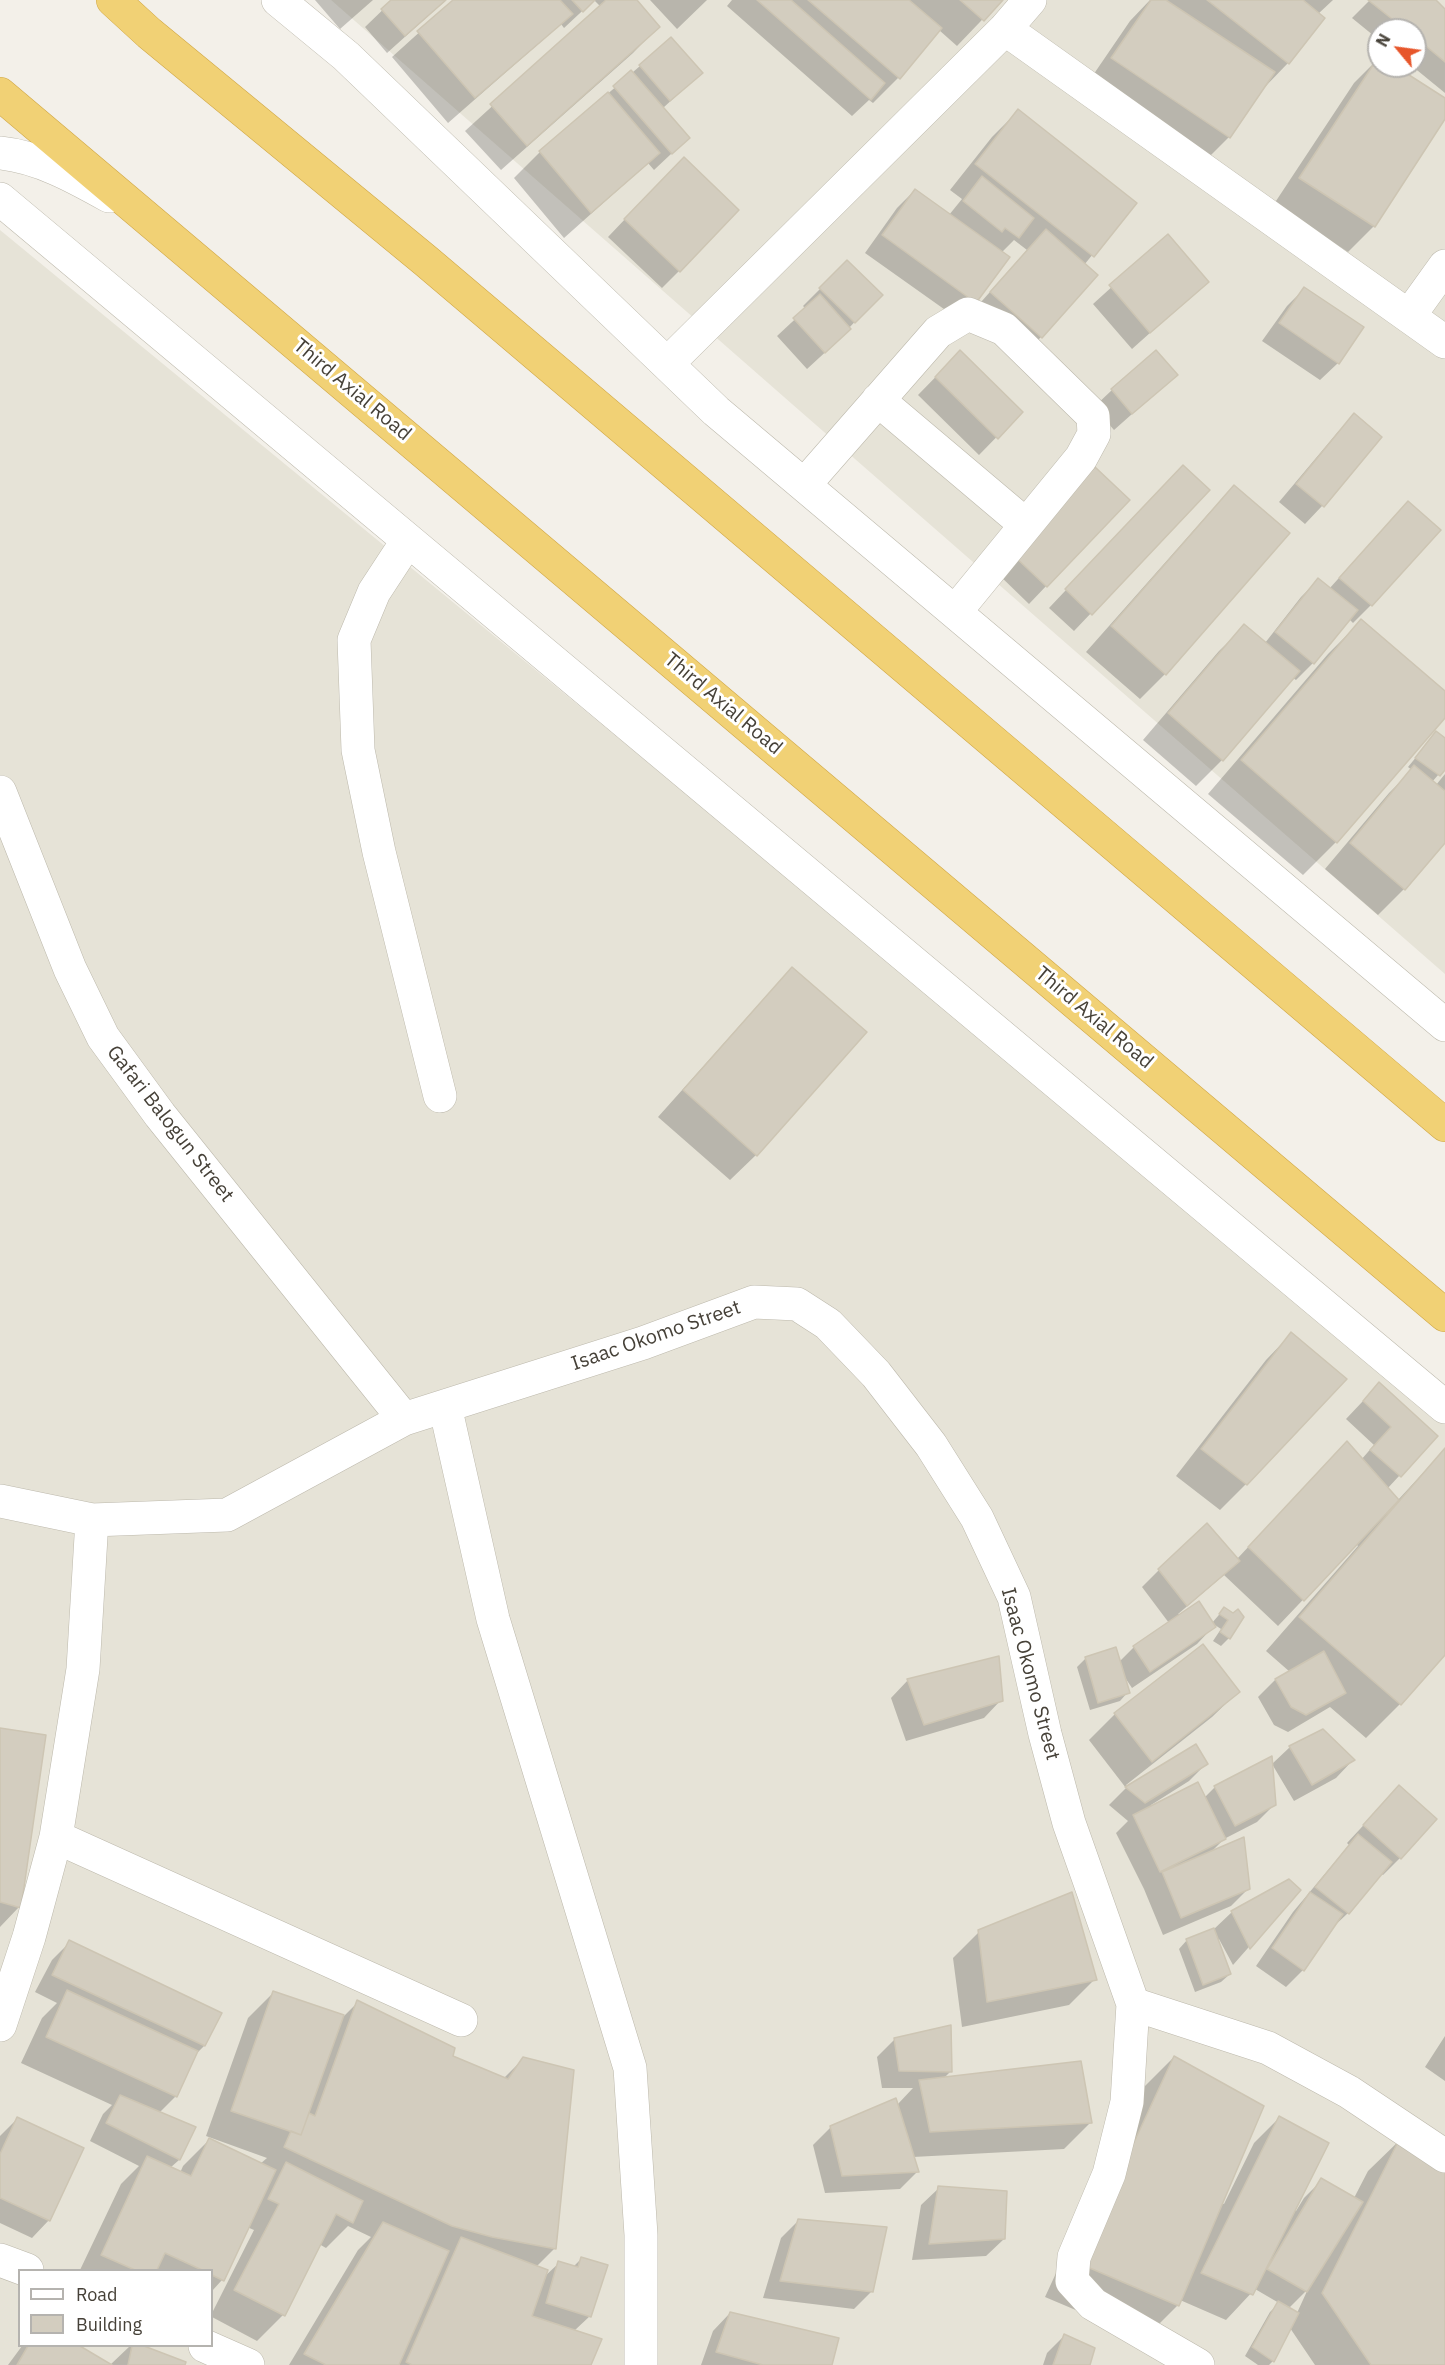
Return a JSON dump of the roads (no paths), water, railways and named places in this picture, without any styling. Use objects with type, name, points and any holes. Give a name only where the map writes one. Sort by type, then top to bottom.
[{"type":"highway","points":[[113,0],[426,261],[1445,1125]]},
{"type":"highway","name":"Third Axial Road","points":[[5,102],[331,372],[1445,1315]]},
{"type":"street","points":[[139,0],[150,33]]},
{"type":"street","points":[[278,0],[346,56],[716,411],[1445,1025]]},
{"type":"street","points":[[667,364],[1005,29],[1030,0]]},
{"type":"street","points":[[1005,29],[1445,342]]},
{"type":"street","points":[[0,153],[12,154],[65,172],[141,213]]},
{"type":"street","points":[[0,199],[1445,1407]]},
{"type":"street","points":[[1409,316],[1445,266]]},
{"type":"street","points":[[805,484],[938,332],[968,314],[1004,328],[1093,416],[1094,434],[1081,458],[955,612]]},
{"type":"street","points":[[878,400],[1026,525]]},
{"type":"street","points":[[408,540],[374,592],[354,640],[358,750],[379,852],[440,1096]]},
{"type":"street","name":"Gafari Balogun Street","points":[[0,792],[70,969],[103,1037],[160,1115],[404,1419]]},
{"type":"street","name":"Isaac Okomo Street","points":[[0,1501],[92,1520],[227,1515],[404,1419],[643,1343],[754,1302],[797,1304],[828,1324],[876,1374],[931,1445],[977,1518],[1014,1597],[1045,1734],[1069,1823],[1133,2004],[1127,2102],[1109,2174],[1074,2257],[1072,2281],[1093,2304],[1198,2365]]},
{"type":"street","points":[[445,1406],[493,1619],[630,2068],[641,2235],[641,2365]]},
{"type":"street","points":[[3,2012],[56,1838],[82,1669],[92,1520]]},
{"type":"street","points":[[56,1838],[461,2020]]},
{"type":"street","points":[[1133,2004],[1268,2048],[1349,2092],[1445,2156]]},
{"type":"street","points":[[0,2260],[22,2269]]},
{"type":"street","points":[[207,2347],[248,2365]]}]
